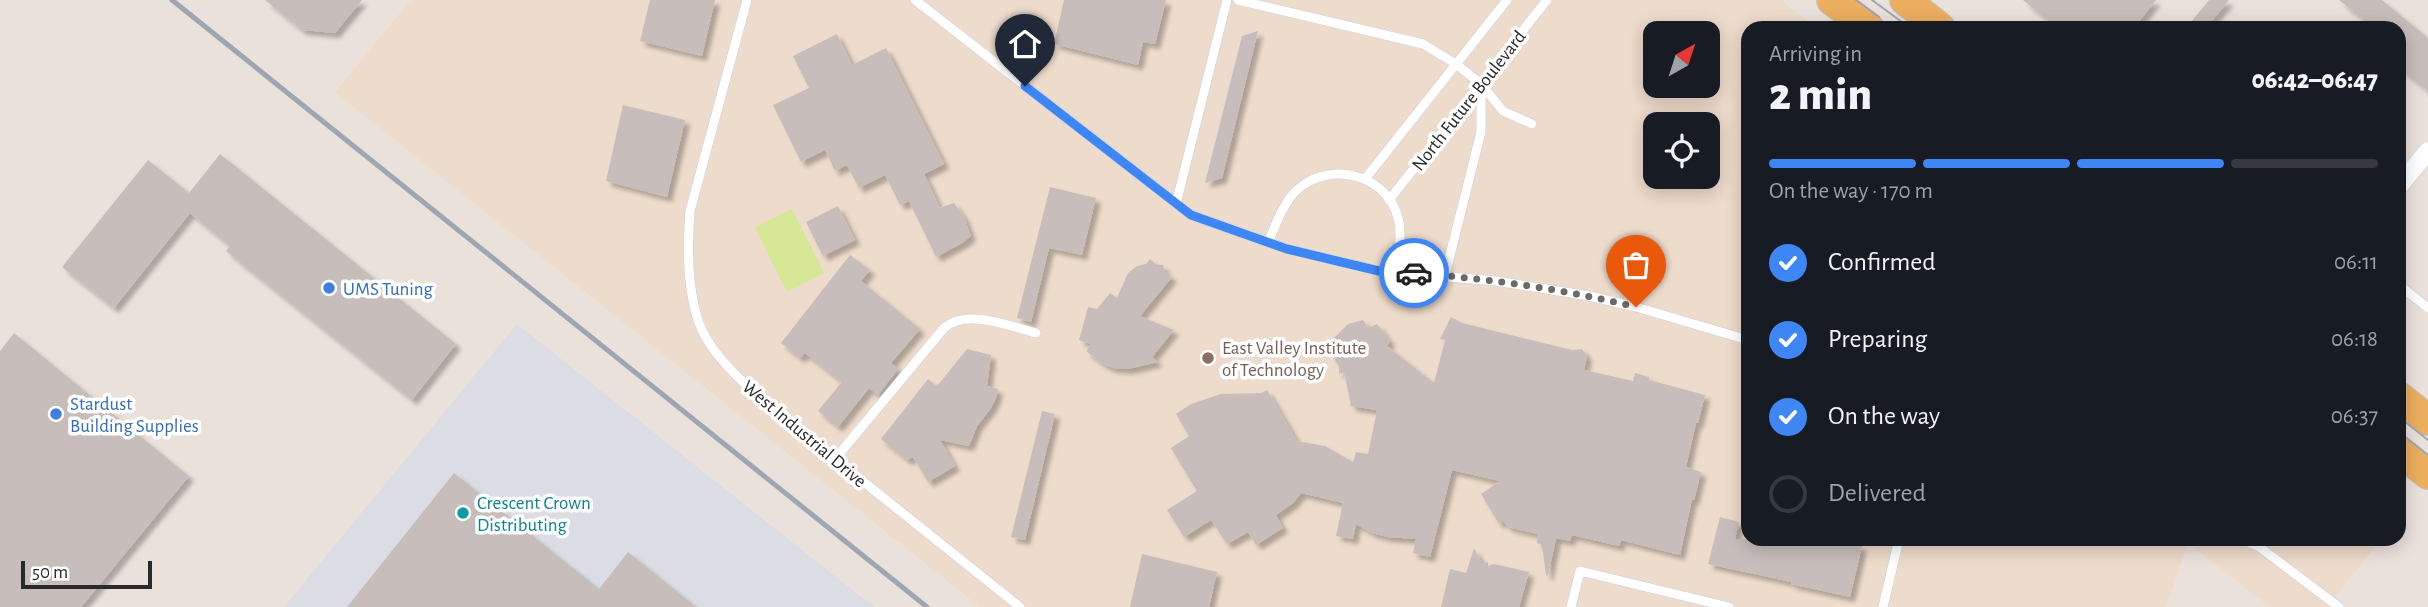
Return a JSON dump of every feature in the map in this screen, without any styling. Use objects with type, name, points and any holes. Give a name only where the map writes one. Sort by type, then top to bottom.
[{"type":"main road","points":[[1832,0],[1859,21]]},
{"type":"main road","points":[[1914,3],[1933,21]]},
{"type":"main road","points":[[2406,403],[2428,420]]},
{"type":"main road","points":[[2406,457],[2428,474]]},
{"type":"street","points":[[2406,178],[2428,151]]},
{"type":"lane","name":"West Industrial Drive","points":[[747,0],[690,211],[687,245],[699,324],[723,362],[760,399],[1020,607]]},
{"type":"lane","points":[[915,0],[1191,215],[1268,242],[1379,271],[1445,275],[1589,296],[1741,338]]},
{"type":"lane","points":[[1176,204],[1227,0]]},
{"type":"lane","points":[[1238,0],[1423,44],[1481,83],[1503,111],[1532,124]]},
{"type":"lane","name":"North Future Boulevard","points":[[1365,179],[1507,0]]},
{"type":"lane","name":"North Future Boulevard","points":[[1389,200],[1547,0]]},
{"type":"lane","points":[[1445,275],[1481,132],[1481,83]]},
{"type":"lane","points":[[1268,242],[1296,191],[1311,180],[1328,174],[1348,173],[1365,179],[1389,200],[1398,215],[1400,232],[1394,272]]},
{"type":"lane","points":[[2406,291],[2428,308]]},
{"type":"lane","points":[[835,459],[951,322],[971,318],[1036,332]]},
{"type":"lane","points":[[1882,607],[1897,546]]},
{"type":"lane","points":[[2258,546],[2339,607]]},
{"type":"lane","points":[[1571,607],[1580,571],[1729,607]]},
{"type":"shaded area","name":"East Valley Institute of Technology","points":[[411,0],[1781,0],[1807,21],[1741,21],[1741,546],[2187,546],[2166,607],[980,607],[335,92]]},
{"type":"shaded area","points":[[517,324],[874,607],[284,607]]},
{"type":"shaded area","name":"East Valley Institute of Technology","points":[[2192,546],[2375,546],[2327,607],[2270,607]]},
{"type":"green space","points":[[792,209],[824,273],[787,292],[755,227]]},
{"type":"building","points":[[265,0],[362,0],[335,33],[302,30]]},
{"type":"building","points":[[650,0],[715,0],[702,56],[640,41]]},
{"type":"building","points":[[1064,0],[1166,0],[1155,44],[1143,42],[1138,65],[1054,44]]},
{"type":"building","points":[[2023,0],[2156,0],[2140,21],[2048,21]]},
{"type":"building","points":[[2209,0],[2229,0],[2212,21],[2192,21]]},
{"type":"building","points":[[2339,0],[2382,0],[2428,38],[2428,91],[2406,74],[2406,21],[2365,21]]},
{"type":"building","points":[[1258,31],[1222,178],[1205,183],[1242,36]]},
{"type":"building","points":[[837,34],[852,65],[886,48],[944,164],[924,174],[940,208],[954,203],[964,217],[971,236],[936,257],[909,201],[900,205],[885,175],[859,188],[847,165],[835,171],[825,150],[801,162],[773,105],[809,88],[793,56]]},
{"type":"building","points":[[623,105],[685,120],[667,197],[606,181]]},
{"type":"building","name":"UMS Tuning","points":[[220,154],[456,344],[412,400],[226,251],[230,246],[190,213],[114,308],[62,267],[148,160],[189,193]]},
{"type":"building","points":[[1050,187],[1096,198],[1082,255],[1049,248],[1031,322],[1017,318]]},
{"type":"building","points":[[838,206],[855,240],[823,256],[806,222]]},
{"type":"building","points":[[850,255],[870,270],[861,281],[920,329],[891,363],[898,369],[878,395],[869,388],[838,427],[818,411],[842,382],[805,353],[800,358],[781,343]]},
{"type":"building","points":[[1150,259],[1157,265],[1163,265],[1165,272],[1172,277],[1140,316],[1174,330],[1152,357],[1158,362],[1128,369],[1113,368],[1086,351],[1091,344],[1079,340],[1088,307],[1097,309],[1110,293],[1117,298],[1128,273]]},
{"type":"building","points":[[1451,317],[1462,323],[1572,350],[1582,349],[1587,356],[1584,370],[1633,381],[1635,373],[1649,377],[1649,380],[1705,395],[1686,467],[1701,472],[1694,500],[1692,499],[1680,555],[1621,540],[1619,546],[1572,535],[1570,541],[1556,538],[1548,576],[1542,545],[1537,543],[1538,534],[1508,527],[1503,521],[1499,524],[1481,494],[1500,481],[1452,470],[1430,557],[1413,553],[1416,539],[1372,533],[1356,524],[1353,539],[1336,536],[1343,503],[1301,493],[1293,503],[1276,515],[1283,528],[1256,545],[1248,532],[1227,544],[1211,520],[1184,537],[1167,510],[1197,491],[1171,448],[1189,436],[1176,414],[1191,404],[1221,394],[1261,393],[1267,390],[1297,441],[1325,446],[1353,462],[1356,452],[1368,454],[1377,410],[1351,406],[1344,372],[1339,374],[1339,366],[1330,353],[1339,348],[1333,339],[1348,324],[1363,320],[1368,328],[1377,324],[1390,341],[1387,346],[1434,383],[1445,340],[1440,339]]},
{"type":"building","name":"Stardust Building Supplies","points":[[14,333],[189,476],[81,607],[0,607],[0,351]]},
{"type":"building","points":[[967,349],[991,355],[987,386],[998,389],[996,398],[977,426],[969,446],[940,440],[955,466],[928,482],[913,457],[907,460],[881,439],[928,379],[937,386]]},
{"type":"building","points":[[1042,411],[1055,414],[1025,540],[1011,537]]},
{"type":"building","name":"Crescent Crown Distributing","points":[[454,473],[599,589],[628,552],[696,607],[347,607]]},
{"type":"building","points":[[1720,517],[1739,522],[1735,539],[1741,539],[1741,546],[1862,546],[1850,597],[1708,564]]},
{"type":"building","points":[[1474,548],[1482,564],[1488,562],[1488,566],[1494,564],[1529,572],[1519,607],[1441,607],[1450,569],[1466,573]]},
{"type":"building","points":[[1142,554],[1217,572],[1209,607],[1130,607]]},
{"type":"tram line","points":[[1856,0],[1879,17]]},
{"type":"tram line","points":[[1872,0],[1900,21]]},
{"type":"tram line","points":[[2406,423],[2428,440]]},
{"type":"tram line","points":[[2406,438],[2428,455]]},
{"type":"railway","points":[[172,0],[927,607]]},
{"type":"way so far","points":[[1414,273],[1496,281],[1589,296],[1636,307]]},
{"type":"place","name":"UMS Tuning","points":[[329,288]]},
{"type":"place","name":"East Valley Institute of Technology","points":[[1208,358]]},
{"type":"place","name":"Stardust Building Supplies","points":[[56,414]]},
{"type":"place","name":"Crescent Crown Distributing","points":[[463,513]]},
{"type":"route","points":[[1025,86],[1191,215],[1287,249],[1379,271],[1414,273]]}]
